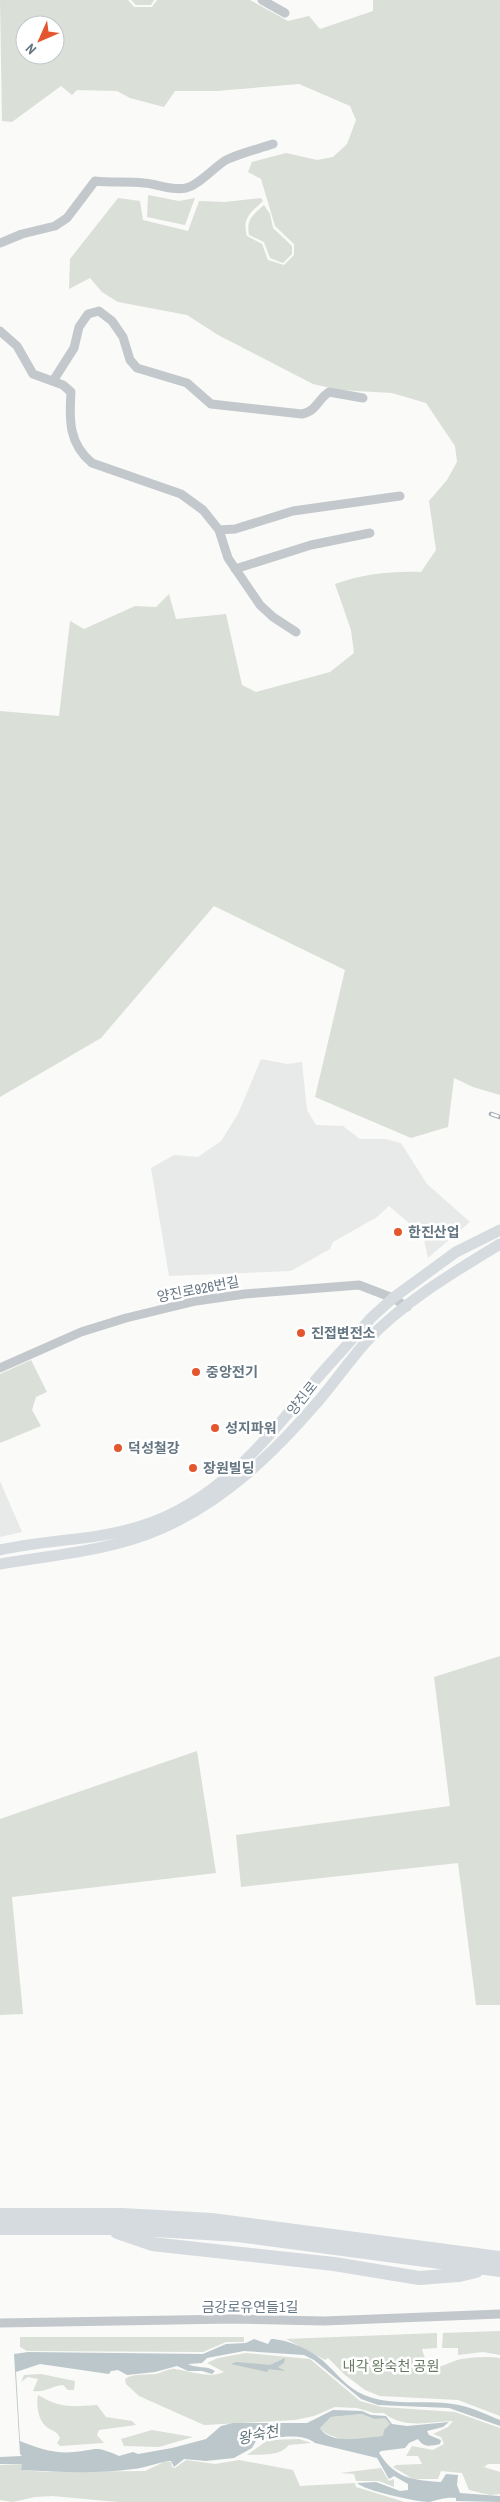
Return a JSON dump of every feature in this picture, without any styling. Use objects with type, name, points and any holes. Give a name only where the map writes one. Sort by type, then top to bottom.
[{"type":"highway","points":[[0,2215],[122,2215],[212,2220],[500,2258]]},
{"type":"highway","points":[[0,2228],[102,2227],[238,2236],[500,2270]]},
{"type":"main road","name":"양진로","points":[[0,1550],[108,1535],[135,1528],[178,1510],[212,1490],[260,1446],[371,1318],[393,1298],[456,1252],[500,1230]]},
{"type":"main road","name":"양진로","points":[[0,1564],[132,1540],[193,1513],[222,1495],[248,1474],[320,1399],[366,1342],[407,1307],[500,1244]]},
{"type":"street","points":[[262,0],[285,13]]},
{"type":"street","points":[[0,243],[22,234],[55,226],[67,218],[94,181],[111,184],[144,183],[170,188],[186,188],[200,181],[210,170],[229,159],[274,144]]},
{"type":"street","points":[[53,381],[74,348],[79,327],[88,314],[99,311],[112,321],[123,337],[130,360],[137,368],[188,383],[211,404],[302,414],[310,412],[318,406],[322,397],[330,392],[362,398]]},
{"type":"street","points":[[0,331],[16,346],[33,374],[63,385],[71,392],[70,418],[80,453],[92,463],[182,494],[203,510],[219,530],[228,558],[260,604],[273,617],[296,632]]},
{"type":"street","points":[[219,530],[235,529],[293,511],[400,496]]},
{"type":"street","points":[[235,569],[311,545],[370,534]]},
{"type":"street","name":"양진로926번길","points":[[0,1368],[81,1332],[126,1318],[196,1301],[245,1294],[359,1285],[393,1298],[407,1307]]},
{"type":"street","name":"금강로유연들1길","points":[[0,2322],[232,2319],[324,2321],[500,2314]]},
{"type":"shaded area","points":[[261,1059],[287,1064],[302,1062],[307,1110],[316,1125],[343,1126],[360,1139],[385,1139],[401,1143],[427,1184],[470,1222],[428,1258],[423,1235],[389,1206],[377,1217],[333,1242],[330,1249],[291,1271],[169,1276],[151,1168],[174,1155],[198,1157],[221,1141],[238,1114]]},
{"type":"shaded area","points":[[0,1481],[22,1532],[0,1537]]},
{"type":"green space","points":[[0,0],[128,0],[134,7],[152,7],[157,0],[250,0],[288,21],[309,16],[320,29],[373,11],[373,0],[500,0],[500,1095],[473,1087],[454,1078],[448,1127],[411,1138],[315,1097],[345,970],[214,906],[101,1038],[0,1097],[0,711],[59,716],[70,621],[84,629],[135,606],[156,607],[169,594],[176,619],[226,614],[242,685],[256,692],[330,672],[354,653],[351,630],[335,584],[377,574],[421,572],[436,550],[429,501],[447,480],[457,462],[455,446],[426,403],[392,393],[339,390],[313,384],[218,335],[187,315],[118,302],[102,292],[90,278],[69,289],[70,259],[118,198],[140,201],[143,220],[188,231],[199,201],[225,202],[261,198],[263,201],[246,220],[247,236],[262,244],[268,260],[284,265],[294,255],[294,244],[275,226],[261,179],[248,172],[252,162],[286,153],[317,160],[333,157],[347,144],[356,120],[350,106],[299,84],[217,91],[175,91],[164,107],[130,98],[117,91],[77,90],[72,95],[61,86],[12,122],[2,121]]},
{"type":"green space","points":[[131,0],[154,0],[151,5],[136,5]]},
{"type":"green space","points":[[148,195],[179,201],[195,198],[185,225],[147,217]]},
{"type":"green space","points":[[264,205],[270,214],[273,228],[292,246],[292,254],[283,263],[270,258],[264,242],[249,235],[250,221]]},
{"type":"green space","points":[[31,1360],[47,1392],[36,1397],[32,1410],[41,1426],[0,1443],[0,1374]]},
{"type":"green space","points":[[500,1656],[500,2005],[476,2005],[458,1863],[241,1887],[236,1835],[450,1806],[434,1677]]},
{"type":"green space","points":[[197,1751],[216,1873],[12,1897],[23,2014],[0,2015],[0,1819]]},
{"type":"green space","name":"내각 왕숙천 공원","points":[[500,2331],[500,2355],[483,2352],[458,2355],[458,2348],[442,2348],[443,2333]]},
{"type":"green space","name":"내각 왕숙천 공원","points":[[437,2333],[437,2348],[422,2349],[425,2358],[433,2366],[443,2366],[466,2358],[500,2358],[500,2416],[458,2400],[380,2396],[365,2390],[345,2375],[328,2358],[325,2360],[286,2339]]},
{"type":"green space","points":[[20,2337],[244,2337],[244,2342],[226,2342],[203,2352],[27,2351],[20,2347]]},
{"type":"green space","points":[[246,2353],[310,2359],[360,2401],[382,2407],[455,2412],[500,2428],[500,2464],[488,2464],[484,2467],[500,2472],[500,2494],[490,2495],[469,2490],[462,2473],[441,2471],[438,2479],[413,2479],[393,2467],[396,2465],[422,2464],[418,2456],[406,2456],[412,2446],[433,2450],[444,2444],[441,2437],[433,2434],[448,2427],[453,2421],[408,2423],[391,2418],[384,2413],[374,2413],[357,2408],[335,2407],[314,2416],[295,2420],[204,2425],[139,2396],[126,2384],[125,2379],[132,2376],[156,2374],[173,2369],[206,2375],[218,2374],[224,2372],[207,2363],[218,2358]]},
{"type":"green space","points":[[41,2374],[75,2381],[74,2390],[68,2390],[63,2385],[41,2391],[33,2391],[38,2379],[28,2377],[21,2382],[24,2375]]},
{"type":"green space","points":[[38,2395],[66,2406],[97,2405],[106,2417],[132,2421],[136,2425],[99,2430],[97,2435],[104,2443],[60,2446],[57,2443],[60,2438],[58,2434],[48,2428],[40,2418],[37,2404]]},
{"type":"green space","points":[[362,2414],[374,2419],[385,2417],[390,2424],[383,2436],[352,2441],[331,2436],[320,2428],[331,2417]]},
{"type":"green space","points":[[152,2430],[193,2437],[159,2447],[124,2446],[121,2439]]},
{"type":"green space","points":[[299,2439],[311,2443],[289,2445],[275,2453],[247,2455],[268,2440]]},
{"type":"green space","points":[[186,2460],[215,2464],[239,2460],[293,2470],[300,2486],[355,2483],[356,2487],[405,2502],[118,2502],[52,2496],[35,2497],[13,2502],[0,2500],[0,2465],[23,2464],[21,2470],[46,2472],[145,2471],[164,2462],[171,2462],[172,2467],[175,2468]]},
{"type":"green space","points":[[381,2468],[389,2481],[394,2479],[394,2487],[379,2481],[356,2481],[354,2474],[340,2473]]},
{"type":"water","name":"왕숙천","points":[[254,2339],[268,2344],[271,2339],[289,2342],[317,2356],[352,2388],[369,2397],[392,2402],[459,2405],[500,2420],[500,2426],[449,2408],[378,2405],[361,2399],[314,2360],[304,2355],[244,2351],[207,2358],[202,2363],[188,2364],[212,2369],[215,2371],[212,2374],[202,2371],[188,2371],[177,2366],[155,2372],[127,2375],[118,2370],[111,2371],[109,2374],[40,2364],[16,2372],[20,2441],[53,2451],[67,2452],[100,2449],[119,2456],[133,2452],[138,2454],[172,2448],[206,2439],[221,2426],[233,2423],[307,2423],[333,2410],[362,2411],[371,2415],[386,2416],[392,2424],[407,2426],[449,2422],[443,2427],[427,2431],[429,2435],[441,2440],[440,2444],[425,2445],[418,2439],[409,2443],[405,2448],[381,2451],[379,2453],[385,2462],[398,2473],[413,2479],[441,2482],[446,2474],[458,2475],[457,2485],[460,2493],[500,2496],[500,2502],[456,2501],[456,2498],[445,2498],[423,2502],[392,2496],[370,2489],[357,2483],[376,2482],[400,2491],[408,2490],[408,2484],[394,2476],[389,2479],[377,2458],[315,2443],[309,2439],[295,2436],[257,2439],[252,2448],[234,2458],[206,2461],[184,2459],[174,2467],[171,2461],[119,2471],[63,2472],[21,2470],[22,2464],[0,2464],[0,2457],[22,2456],[20,2454],[14,2354],[28,2352],[203,2354],[226,2344],[246,2343]],"holes":[[[362,2414],[374,2419],[385,2418],[390,2424],[384,2430],[383,2436],[340,2439],[325,2434],[320,2428],[331,2417]]]},
{"type":"water","points":[[285,2358],[284,2363],[278,2367],[285,2371],[269,2369],[267,2372],[231,2364],[236,2362],[270,2365]]},
{"type":"railway","points":[[491,1114],[500,1117]]},
{"type":"place","name":"한진산업","points":[[398,1232]]},
{"type":"place","name":"진접변전소","points":[[301,1333]]},
{"type":"place","name":"중앙전기","points":[[196,1372]]},
{"type":"place","name":"성지파워","points":[[215,1428]]},
{"type":"place","name":"덕성철강","points":[[118,1448]]},
{"type":"place","name":"장원빌딩","points":[[193,1468]]}]
